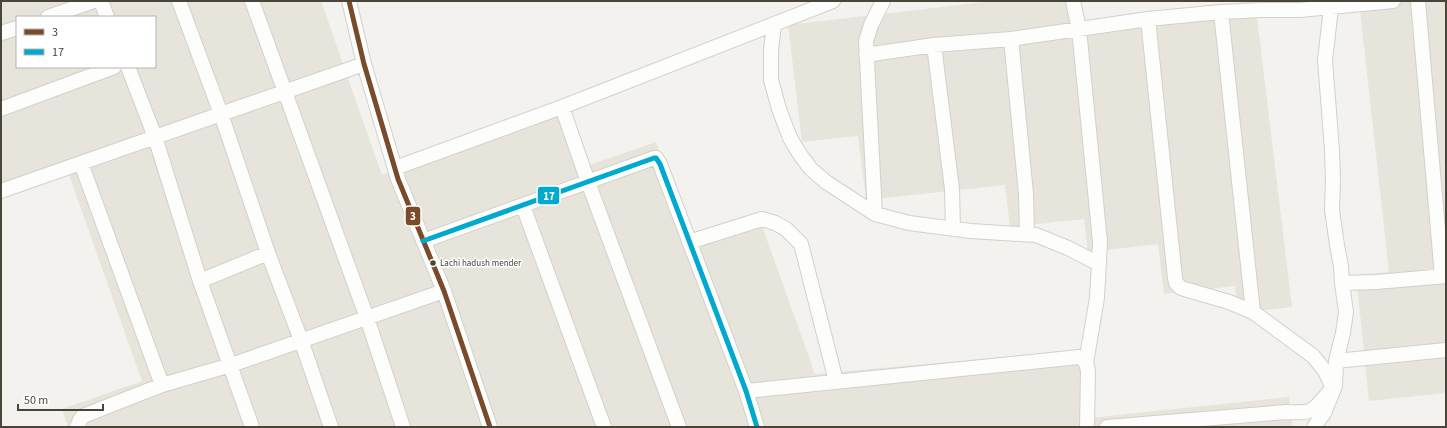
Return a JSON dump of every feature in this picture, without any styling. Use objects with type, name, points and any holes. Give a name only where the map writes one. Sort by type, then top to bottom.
[{"type":"street","points":[[51,16],[94,1]]},
{"type":"street","points":[[101,1],[107,16]]},
{"type":"street","points":[[179,1],[221,114],[268,253],[301,340],[331,427]]},
{"type":"street","points":[[252,1],[367,318],[403,427]]},
{"type":"street","points":[[349,1],[364,64],[398,179],[444,291],[490,427]]},
{"type":"street","points":[[395,168],[562,106],[833,1]]},
{"type":"street","points":[[875,214],[866,40],[871,25],[883,1]]},
{"type":"street","points":[[1073,1],[1079,29],[1100,242],[1097,298],[1086,363],[1088,372],[1087,427]]},
{"type":"street","points":[[866,55],[934,45],[1011,39],[1148,19],[1300,6],[1393,1]]},
{"type":"street","points":[[1342,283],[1376,282],[1444,276],[1418,1]]},
{"type":"street","points":[[1314,427],[1324,413],[1334,387],[1336,360],[1343,333],[1346,312],[1341,266],[1332,210],[1332,150],[1325,60],[1332,4]]},
{"type":"street","points":[[1221,12],[1253,312]]},
{"type":"street","points":[[1148,19],[1174,278],[1176,283],[1181,288],[1229,302],[1253,312],[1313,356],[1325,370],[1334,387]]},
{"type":"street","points":[[774,25],[771,50],[771,80],[779,109],[790,138],[801,156],[826,182],[875,214],[909,223],[1036,235],[1068,248],[1099,264]]},
{"type":"street","points":[[1,33],[16,28]]},
{"type":"street","points":[[1011,39],[1026,194],[1027,234]]},
{"type":"street","points":[[934,45],[952,189],[953,228]]},
{"type":"street","points":[[1,191],[364,64]]},
{"type":"street","points":[[1,109],[111,68]]},
{"type":"street","points":[[128,68],[155,137],[200,281],[252,427]]},
{"type":"street","points":[[562,106],[588,182],[678,427]]},
{"type":"street","points":[[423,241],[656,158],[660,164],[746,391],[757,427]]},
{"type":"street","points":[[81,163],[162,385]]},
{"type":"street","points":[[523,206],[604,427]]},
{"type":"street","points":[[689,242],[762,219],[775,223],[786,230],[801,244],[836,381]]},
{"type":"street","points":[[200,281],[268,253]]},
{"type":"street","points":[[77,427],[83,416],[162,385],[231,365],[444,291]]},
{"type":"street","points":[[1336,360],[1446,350]]},
{"type":"street","points":[[746,391],[1079,357],[1086,363]]},
{"type":"street","points":[[1304,427],[1312,410],[1334,387]]},
{"type":"street","points":[[1107,427],[1286,412],[1307,412],[1312,410]]},
{"type":"shaded area","points":[[1,1],[321,1],[382,175],[567,111],[587,166],[656,142],[689,235],[757,212],[815,374],[1082,350],[1090,418],[1289,397],[1293,427],[68,427],[62,409],[142,381],[68,172],[1,195]]},
{"type":"shaded area","points":[[993,1],[1067,1],[1069,22],[1255,1],[1292,307],[1238,313],[1235,286],[1164,294],[1158,244],[1088,252],[1084,219],[1010,227],[1005,185],[866,200],[858,136],[802,142],[788,25]]},
{"type":"shaded area","points":[[1359,1],[1446,1],[1446,393],[1369,401],[1356,275],[1389,272]]},
{"type":"transit line","name":"3","points":[[349,1],[364,64],[398,179],[444,291],[490,427]]},
{"type":"transit line","name":"17","points":[[423,241],[656,158],[660,164],[746,391],[757,427]]},
{"type":"place","name":"Lachi hadush mender","points":[[433,263]]}]
